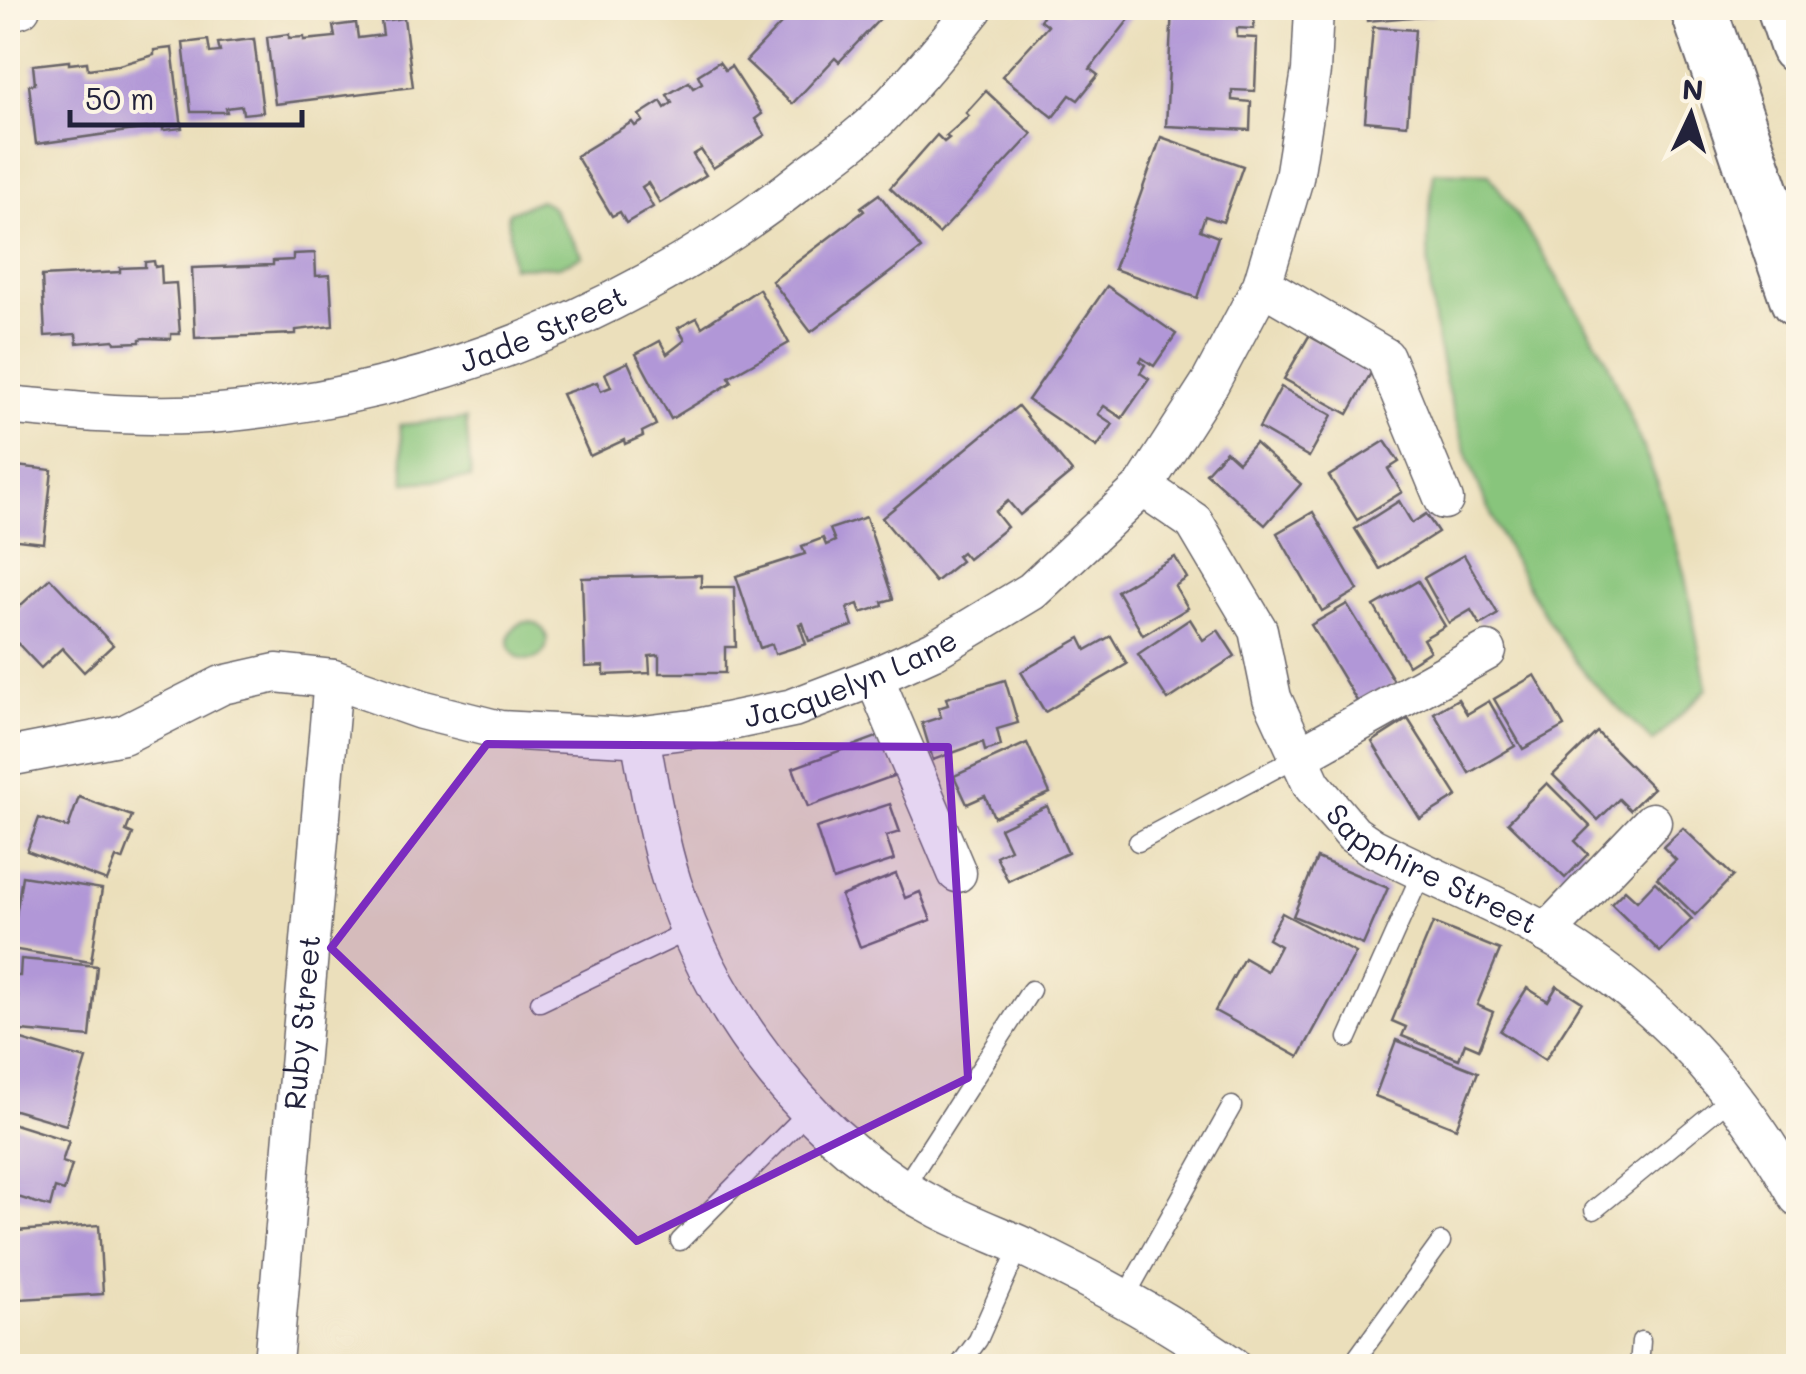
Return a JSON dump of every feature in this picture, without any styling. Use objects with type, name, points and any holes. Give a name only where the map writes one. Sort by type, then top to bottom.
[{"type":"highway","points":[[1698,8],[1798,300]]},
{"type":"highway","points":[[1786,8],[1798,46]]},
{"type":"street","points":[[8,12],[22,8]]},
{"type":"street","name":"Jade Street","points":[[8,405],[84,413],[218,414],[334,397],[459,366],[562,327],[657,279],[764,211],[878,120],[974,8]]},
{"type":"street","name":"Jacquelyn Lane","points":[[8,757],[123,734],[222,684],[276,673],[333,680],[421,710],[500,730],[561,736],[640,736],[793,708],[874,678],[934,650],[1032,591],[1143,488],[1210,383],[1262,285],[1294,178],[1311,70],[1314,8]]},
{"type":"street","points":[[1262,285],[1385,358],[1444,500]]},
{"type":"street","name":"Sapphire Street","points":[[1143,488],[1194,522],[1224,570],[1258,630],[1272,698],[1312,784],[1352,834],[1546,933],[1625,986],[1668,1022],[1734,1095],[1798,1196]]},
{"type":"street","points":[[1299,756],[1487,651]]},
{"type":"street","points":[[874,678],[957,874]]},
{"type":"street","name":"Ruby Street","points":[[273,1363],[333,680]]},
{"type":"street","points":[[640,736],[661,846],[690,930],[728,1003],[759,1050],[810,1109],[853,1152],[903,1189],[1124,1299],[1232,1366]]},
{"type":"street","points":[[1546,933],[1652,822]]},
{"type":"lane","points":[[1138,842],[1299,756]]},
{"type":"lane","points":[[1348,1038],[1422,872]]},
{"type":"lane","points":[[540,1002],[690,930]]},
{"type":"lane","points":[[903,1189],[1031,990]]},
{"type":"lane","points":[[1594,1210],[1734,1095]]},
{"type":"lane","points":[[1124,1299],[1232,1106]]},
{"type":"lane","points":[[680,1241],[810,1109]]},
{"type":"lane","points":[[1351,1366],[1441,1242]]},
{"type":"lane","points":[[960,1366],[978,1340],[1020,1246]]},
{"type":"lane","points":[[1639,1366],[1640,1341]]},
{"type":"highlighted area","points":[[487,744],[948,747],[968,1078],[637,1241],[331,948]]},
{"type":"green space","points":[[1434,172],[1489,174],[1606,358],[1657,482],[1684,573],[1707,689],[1653,742],[1582,670],[1543,612],[1490,512],[1469,460],[1439,352],[1431,296],[1428,232]]},
{"type":"green space","points":[[540,200],[551,206],[583,256],[559,266],[512,267],[508,213]]},
{"type":"green space","points":[[466,419],[471,478],[405,483],[400,425]]},
{"type":"green space","points":[[528,622],[541,628],[547,641],[541,654],[528,660],[515,654],[509,641],[515,628]]},
{"type":"building","points":[[796,8],[890,8],[792,104],[746,61]]},
{"type":"building","points":[[1049,8],[1065,13],[1069,8],[1138,8],[1090,69],[1098,75],[1078,100],[1070,95],[1053,117],[1002,76],[1048,26],[1040,20]]},
{"type":"building","points":[[1172,8],[1255,8],[1254,29],[1237,28],[1237,37],[1257,38],[1255,91],[1232,90],[1232,100],[1251,102],[1250,130],[1166,126]]},
{"type":"building","points":[[1366,8],[1432,8],[1433,15],[1367,21]]},
{"type":"building","points":[[404,18],[413,87],[275,104],[267,37],[335,37],[333,26],[356,23],[358,38],[383,35],[381,21]]},
{"type":"building","points":[[1373,27],[1415,30],[1407,125],[1365,121]]},
{"type":"building","points":[[254,39],[263,112],[243,114],[242,106],[226,108],[227,112],[191,112],[183,43],[208,40],[210,53],[220,52],[218,43]]},
{"type":"building","points":[[172,48],[182,128],[163,130],[163,126],[36,144],[29,85],[35,84],[33,65],[87,62],[88,69],[119,65],[154,55],[154,50]]},
{"type":"building","points":[[719,62],[725,70],[731,66],[762,114],[755,119],[765,135],[713,168],[701,150],[693,155],[706,175],[660,203],[648,183],[642,187],[653,207],[626,223],[620,212],[612,216],[576,156],[632,122],[635,126],[643,121],[639,115],[661,101],[665,108],[672,103],[667,95],[689,82],[693,88],[702,83],[698,75]]},
{"type":"building","points":[[986,91],[1032,134],[939,234],[890,188],[937,135],[944,142],[949,138],[946,136],[969,116],[966,113]]},
{"type":"building","points":[[1161,137],[1243,166],[1223,222],[1205,216],[1200,230],[1218,237],[1197,298],[1114,269]]},
{"type":"building","points":[[879,194],[921,249],[811,332],[772,281],[864,211],[861,207]]},
{"type":"building","points":[[315,253],[316,276],[330,275],[333,326],[296,330],[296,334],[195,338],[192,268],[273,265],[273,261],[293,260],[293,254]]},
{"type":"building","points":[[154,261],[155,267],[161,266],[162,284],[176,283],[180,334],[171,334],[171,339],[115,343],[77,343],[76,334],[45,336],[42,276],[120,272],[120,268],[145,267],[145,262]]},
{"type":"building","points":[[1107,286],[1176,334],[1154,366],[1142,358],[1140,361],[1145,365],[1140,373],[1149,379],[1122,418],[1104,406],[1098,414],[1113,424],[1097,447],[1028,400]]},
{"type":"building","points":[[759,289],[789,343],[729,377],[732,382],[671,419],[636,354],[660,341],[667,354],[685,340],[678,328],[697,318],[702,327]]},
{"type":"building","points":[[1309,336],[1372,371],[1348,414],[1284,379]]},
{"type":"building","points":[[628,362],[656,425],[642,432],[643,436],[590,456],[562,394],[597,382],[601,391],[611,387],[605,373]]},
{"type":"building","points":[[1281,387],[1332,415],[1309,457],[1259,428]]},
{"type":"building","points":[[1018,406],[1072,472],[1020,515],[1008,501],[995,512],[1007,527],[968,559],[962,552],[957,556],[961,561],[935,582],[882,518]]},
{"type":"building","points":[[1385,441],[1399,462],[1388,469],[1402,492],[1357,520],[1329,476]]},
{"type":"building","points":[[1255,443],[1301,484],[1265,525],[1206,473],[1226,451],[1238,462]]},
{"type":"building","points":[[16,466],[52,470],[44,543],[8,539],[8,470],[15,471]]},
{"type":"building","points":[[1399,501],[1412,523],[1426,514],[1438,532],[1380,569],[1355,529]]},
{"type":"building","points":[[1313,512],[1358,590],[1322,611],[1277,533]]},
{"type":"building","points":[[866,517],[893,599],[861,613],[858,604],[847,608],[853,626],[809,641],[803,623],[799,624],[806,644],[775,654],[772,644],[760,648],[736,576],[805,554],[802,546],[823,538],[826,545],[835,541],[830,529]]},
{"type":"building","points":[[1464,555],[1498,614],[1480,625],[1471,610],[1449,623],[1424,578]]},
{"type":"building","points":[[1175,557],[1187,578],[1175,586],[1188,608],[1143,635],[1117,591]]},
{"type":"building","points":[[701,575],[701,587],[734,587],[736,647],[725,647],[725,673],[659,673],[659,655],[649,656],[650,673],[604,675],[604,666],[585,667],[582,578]]},
{"type":"building","points":[[50,578],[113,645],[84,672],[62,648],[41,668],[8,633],[8,617]]},
{"type":"building","points":[[1418,581],[1445,626],[1423,639],[1430,651],[1408,665],[1374,606]]},
{"type":"building","points":[[1347,604],[1396,684],[1360,706],[1311,625]]},
{"type":"building","points":[[1190,619],[1203,640],[1218,630],[1235,656],[1168,700],[1138,654]]},
{"type":"building","points":[[1111,636],[1127,664],[1045,712],[1021,672],[1080,638],[1086,650]]},
{"type":"building","points":[[1535,675],[1564,726],[1523,749],[1494,699]]},
{"type":"building","points":[[1005,680],[1018,723],[997,729],[1001,746],[985,751],[983,742],[933,760],[922,723],[941,717],[938,708],[948,705],[946,698]]},
{"type":"building","points":[[1458,699],[1467,714],[1489,701],[1515,746],[1469,773],[1434,713]]},
{"type":"building","points":[[1408,719],[1457,796],[1420,819],[1372,742]]},
{"type":"building","points":[[1597,732],[1653,788],[1630,810],[1619,799],[1598,820],[1553,775]]},
{"type":"building","points":[[882,735],[896,775],[808,807],[793,768]]},
{"type":"building","points":[[1027,743],[1050,793],[994,817],[985,796],[967,804],[954,776]]},
{"type":"building","points":[[1547,783],[1590,826],[1575,841],[1588,854],[1565,878],[1508,822]]},
{"type":"building","points":[[79,797],[132,816],[126,831],[133,834],[123,860],[116,858],[107,881],[27,851],[39,818],[68,828]]},
{"type":"building","points":[[890,804],[900,832],[886,836],[894,860],[833,880],[816,828]]},
{"type":"building","points":[[1047,806],[1068,853],[1008,881],[996,856],[1010,849],[1000,828]]},
{"type":"building","points":[[1683,828],[1733,876],[1695,915],[1657,878],[1676,860],[1663,847]]},
{"type":"building","points":[[1317,858],[1388,888],[1363,945],[1293,916]]},
{"type":"building","points":[[896,874],[905,898],[920,892],[931,920],[860,947],[841,896]]},
{"type":"building","points":[[22,876],[102,889],[91,962],[11,949]]},
{"type":"building","points":[[1655,882],[1692,919],[1660,952],[1611,904],[1625,890],[1637,901]]},
{"type":"building","points":[[1282,913],[1356,953],[1299,1057],[1215,1011],[1244,958],[1267,971],[1280,946],[1268,939]]},
{"type":"building","points":[[1433,923],[1500,950],[1477,1005],[1493,1012],[1479,1049],[1465,1043],[1459,1059],[1402,1036],[1406,1027],[1392,1021]]},
{"type":"building","points":[[21,959],[97,966],[90,1037],[10,1030],[12,1005],[17,1006],[18,996],[13,996],[14,976],[20,976]]},
{"type":"building","points":[[1557,986],[1582,1002],[1545,1060],[1500,1031],[1527,988],[1548,1001]]},
{"type":"building","points":[[15,1038],[86,1059],[66,1125],[8,1108],[8,1064]]},
{"type":"building","points":[[1396,1040],[1478,1072],[1456,1128],[1375,1096]]},
{"type":"building","points":[[8,1122],[69,1141],[62,1162],[72,1165],[64,1191],[55,1188],[50,1207],[8,1194]]},
{"type":"building","points":[[99,1225],[103,1294],[20,1299],[16,1231]]}]
